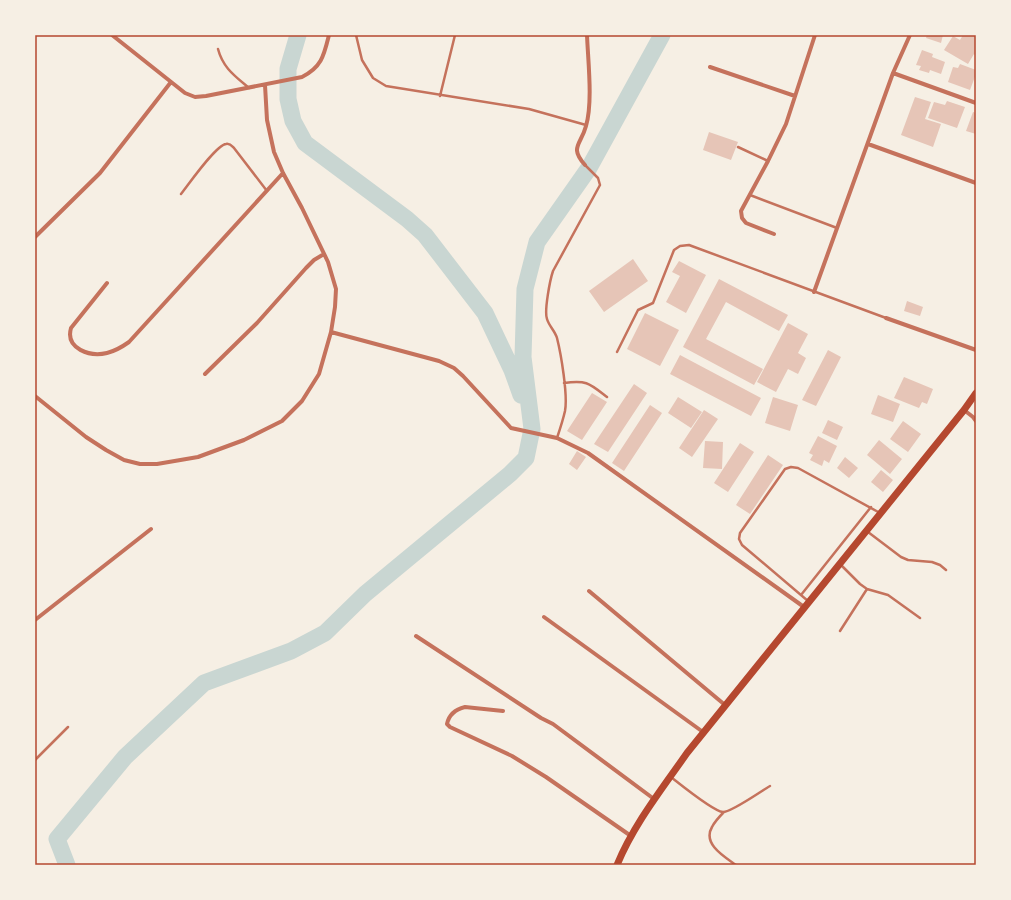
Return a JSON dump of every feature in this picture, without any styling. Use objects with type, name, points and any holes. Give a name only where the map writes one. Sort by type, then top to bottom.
[{"type":"main road","points":[[619,864],[631,836],[654,799],[687,753],[964,410],[976,393]]},
{"type":"street","points":[[112,35],[185,93],[195,97],[302,78],[310,73],[320,63],[325,52],[329,35]]},
{"type":"street","points":[[585,165],[578,157],[576,152],[587,125],[589,97],[587,35]]},
{"type":"street","points":[[774,234],[746,223],[742,218],[741,212],[786,124],[815,35]]},
{"type":"street","points":[[814,292],[893,74],[910,35]]},
{"type":"street","points":[[710,67],[795,96]]},
{"type":"street","points":[[893,74],[976,103]]},
{"type":"street","points":[[35,237],[100,173],[171,82]]},
{"type":"street","points":[[35,396],[86,437],[106,450],[124,460],[140,464],[157,464],[198,457],[244,440],[282,421],[302,401],[319,374],[331,332],[336,289],[328,262],[274,152],[267,120],[265,85]]},
{"type":"street","points":[[868,144],[976,183]]},
{"type":"street","points":[[107,283],[71,328],[69,335],[70,340],[76,347],[85,352],[95,354],[106,353],[118,349],[129,342],[283,173]]},
{"type":"street","points":[[205,374],[257,323],[306,268],[314,260],[324,254]]},
{"type":"street","points":[[886,318],[976,350]]},
{"type":"street","points":[[331,332],[439,361],[454,368],[507,425],[516,430],[557,438],[588,453],[806,604]]},
{"type":"street","points":[[964,410],[976,421]]},
{"type":"street","points":[[35,620],[151,529]]},
{"type":"street","points":[[589,591],[725,705]]},
{"type":"street","points":[[544,617],[703,732]]},
{"type":"street","points":[[416,636],[541,718],[553,724],[654,799]]},
{"type":"street","points":[[503,711],[466,707],[460,708],[454,712],[447,724],[450,727],[512,756],[546,777],[631,836]]},
{"type":"lane","points":[[356,35],[362,60],[373,78],[386,86],[440,96],[529,109],[587,125]]},
{"type":"lane","points":[[440,96],[456,35]]},
{"type":"lane","points":[[218,50],[220,58],[226,67],[249,88]]},
{"type":"lane","points":[[181,194],[217,148],[227,144],[231,144],[267,191]]},
{"type":"lane","points":[[738,147],[768,161]]},
{"type":"lane","points":[[557,438],[565,410],[564,383],[557,339],[554,330],[549,325],[546,315],[550,278],[600,185],[598,178],[585,165]]},
{"type":"lane","points":[[750,195],[837,228]]},
{"type":"lane","points":[[617,352],[638,310],[653,303],[674,250],[680,246],[689,245],[886,318]]},
{"type":"lane","points":[[564,383],[586,382],[607,397]]},
{"type":"lane","points":[[806,604],[801,595],[742,545],[739,539],[740,533],[785,469],[791,467],[798,468],[880,513]]},
{"type":"lane","points":[[801,595],[871,508]]},
{"type":"lane","points":[[866,531],[901,557],[908,560],[932,562],[940,565],[946,570]]},
{"type":"lane","points":[[839,564],[867,589],[888,594],[920,618]]},
{"type":"lane","points":[[840,631],[867,589]]},
{"type":"lane","points":[[35,760],[68,728]]},
{"type":"lane","points":[[670,777],[716,810],[724,812]]},
{"type":"lane","points":[[736,865],[717,851],[710,837],[710,831],[724,812],[734,808],[770,786]]},
{"type":"building","points":[[927,35],[943,35],[941,43],[926,38]]},
{"type":"building","points":[[963,35],[976,35],[976,56],[974,54],[968,64],[944,50],[953,36],[960,40]]},
{"type":"building","points":[[922,50],[933,54],[932,57],[945,62],[941,74],[930,70],[929,73],[919,70],[921,66],[916,65]]},
{"type":"building","points":[[960,64],[976,70],[970,90],[948,82],[953,67],[958,68]]},
{"type":"building","points":[[915,97],[931,102],[925,119],[941,124],[933,147],[901,135]]},
{"type":"building","points":[[947,101],[965,107],[957,128],[928,118],[934,102],[945,105]]},
{"type":"building","points":[[973,112],[976,113],[976,134],[966,131]]},
{"type":"building","points":[[709,132],[738,142],[731,160],[703,150]]},
{"type":"building","points":[[633,259],[648,281],[604,312],[589,291]]},
{"type":"building","points":[[679,261],[706,275],[686,313],[666,302],[680,276],[672,272]]},
{"type":"building","points":[[719,279],[788,315],[779,331],[726,302],[706,339],[763,369],[754,385],[683,347]]},
{"type":"building","points":[[907,301],[923,307],[920,316],[904,311]]},
{"type":"building","points":[[645,313],[679,330],[660,366],[627,349]]},
{"type":"building","points":[[788,323],[808,334],[798,353],[806,358],[798,374],[788,369],[776,392],[757,382]]},
{"type":"building","points":[[828,350],[841,357],[816,406],[802,400]]},
{"type":"building","points":[[680,355],[761,398],[751,416],[670,374]]},
{"type":"building","points":[[904,377],[933,389],[927,404],[922,402],[919,408],[894,398]]},
{"type":"building","points":[[634,384],[647,393],[608,452],[594,444]]},
{"type":"building","points":[[592,393],[607,402],[582,440],[567,431]]},
{"type":"building","points":[[878,395],[900,404],[893,422],[871,414]]},
{"type":"building","points":[[678,397],[702,412],[691,428],[668,413]]},
{"type":"building","points":[[773,397],[798,405],[790,431],[765,423]]},
{"type":"building","points":[[650,405],[662,413],[624,471],[612,463]]},
{"type":"building","points":[[704,410],[718,419],[692,457],[679,448]]},
{"type":"building","points":[[828,420],[843,427],[837,440],[822,433]]},
{"type":"building","points":[[903,421],[921,434],[908,452],[890,439]]},
{"type":"building","points":[[818,436],[837,446],[829,463],[824,460],[822,466],[810,460],[813,455],[809,453]]},
{"type":"building","points":[[879,440],[902,459],[890,474],[867,455]]},
{"type":"building","points":[[705,441],[723,442],[722,469],[703,468]]},
{"type":"building","points":[[740,443],[754,452],[728,492],[714,483]]},
{"type":"building","points":[[577,451],[586,457],[577,470],[569,464]]},
{"type":"building","points":[[768,455],[783,465],[750,514],[736,505]]},
{"type":"building","points":[[845,457],[858,468],[849,478],[837,468]]},
{"type":"building","points":[[881,470],[893,480],[883,492],[871,482]]},
{"type":"waterway","points":[[298,35],[288,69],[288,99],[293,121],[305,143],[407,219],[425,235],[485,313],[512,370],[521,395]]},
{"type":"waterway","points":[[67,865],[57,839],[125,757],[204,683],[291,651],[325,633],[365,594],[510,474],[526,458],[532,429],[523,357],[525,289],[537,242],[589,168],[662,35]]}]
